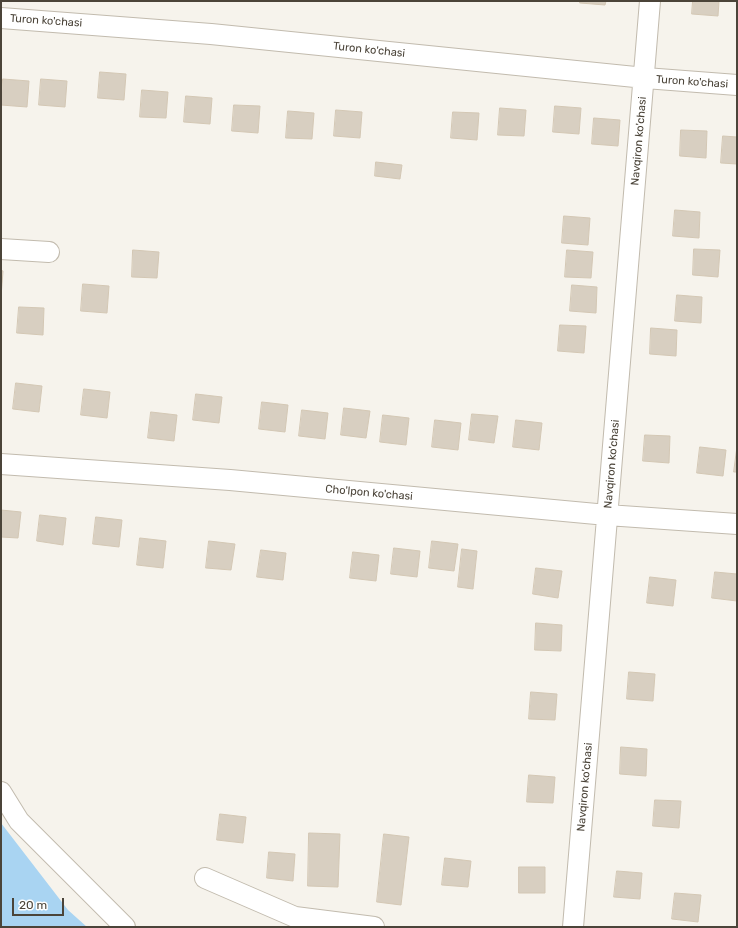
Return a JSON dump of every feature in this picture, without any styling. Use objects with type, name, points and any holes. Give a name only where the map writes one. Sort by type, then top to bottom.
[{"type":"street","name":"Navqiron ko'chasi","points":[[573,927],[645,78],[650,1]]},
{"type":"street","name":"Turon ko'chasi","points":[[1,18],[211,34],[645,78],[737,85]]},
{"type":"street","points":[[1,249],[49,252]]},
{"type":"street","name":"Cho'lpon ko'chasi","points":[[1,464],[230,480],[607,516],[737,524]]},
{"type":"street","points":[[1,792],[19,821],[125,927]]},
{"type":"street","points":[[205,878],[295,917],[374,927]]},
{"type":"water","points":[[1,823],[68,910],[87,927],[1,927]]},
{"type":"building","points":[[580,1],[606,1],[605,5],[580,3]]},
{"type":"building","points":[[693,1],[719,1],[718,16],[692,14]]},
{"type":"building","points":[[100,72],[126,74],[124,100],[98,98]]},
{"type":"building","points":[[3,79],[29,81],[27,107],[1,105]]},
{"type":"building","points":[[41,79],[67,81],[65,107],[39,105]]},
{"type":"building","points":[[142,90],[168,92],[166,118],[140,117]]},
{"type":"building","points":[[186,96],[212,98],[210,124],[184,122]]},
{"type":"building","points":[[234,105],[260,106],[258,133],[232,131]]},
{"type":"building","points":[[555,106],[581,108],[579,134],[553,132]]},
{"type":"building","points":[[500,108],[526,110],[524,136],[498,135]]},
{"type":"building","points":[[336,110],[362,112],[360,138],[334,136]]},
{"type":"building","points":[[288,111],[314,113],[312,139],[286,138]]},
{"type":"building","points":[[453,112],[479,113],[477,140],[451,138]]},
{"type":"building","points":[[594,118],[620,120],[618,146],[592,144]]},
{"type":"building","points":[[681,130],[707,131],[706,158],[680,156]]},
{"type":"building","points":[[723,136],[737,137],[737,164],[721,163]]},
{"type":"building","points":[[376,162],[402,165],[400,179],[375,176]]},
{"type":"building","points":[[675,210],[700,212],[699,238],[673,236]]},
{"type":"building","points":[[564,216],[590,218],[588,245],[562,243]]},
{"type":"building","points":[[694,249],[720,250],[718,277],[693,275]]},
{"type":"building","points":[[133,250],[159,252],[157,278],[132,277]]},
{"type":"building","points":[[567,250],[593,252],[591,278],[565,277]]},
{"type":"building","points":[[1,270],[3,271],[1,297]]},
{"type":"building","points":[[83,284],[109,286],[107,313],[81,311]]},
{"type":"building","points":[[572,285],[597,287],[596,313],[570,311]]},
{"type":"building","points":[[677,295],[702,297],[701,323],[675,321]]},
{"type":"building","points":[[19,307],[44,308],[43,335],[17,333]]},
{"type":"building","points":[[560,325],[586,326],[584,353],[558,351]]},
{"type":"building","points":[[651,328],[677,330],[676,356],[650,354]]},
{"type":"building","points":[[16,383],[42,386],[39,412],[13,409]]},
{"type":"building","points":[[84,389],[110,392],[107,418],[81,415]]},
{"type":"building","points":[[196,394],[222,397],[219,423],[193,420]]},
{"type":"building","points":[[262,402],[288,405],[285,432],[259,429]]},
{"type":"building","points":[[344,408],[370,411],[366,438],[341,435]]},
{"type":"building","points":[[302,410],[328,413],[325,439],[299,436]]},
{"type":"building","points":[[151,412],[177,415],[174,441],[148,438]]},
{"type":"building","points":[[472,414],[498,416],[494,443],[469,440]]},
{"type":"building","points":[[383,415],[409,418],[406,445],[380,442]]},
{"type":"building","points":[[435,420],[461,423],[458,450],[432,447]]},
{"type":"building","points":[[516,420],[542,423],[539,450],[513,447]]},
{"type":"building","points":[[645,435],[670,436],[669,463],[643,461]]},
{"type":"building","points":[[700,447],[726,450],[723,476],[697,473]]},
{"type":"building","points":[[737,447],[737,472],[734,472]]},
{"type":"building","points":[[1,510],[21,512],[18,538],[1,537]]},
{"type":"building","points":[[40,515],[66,518],[63,545],[37,541]]},
{"type":"building","points":[[96,517],[122,520],[119,547],[93,544]]},
{"type":"building","points":[[140,538],[166,541],[163,568],[137,565]]},
{"type":"building","points":[[209,541],[235,544],[231,570],[206,568]]},
{"type":"building","points":[[432,541],[458,544],[454,571],[429,568]]},
{"type":"building","points":[[394,548],[420,551],[417,577],[391,574]]},
{"type":"building","points":[[462,549],[477,551],[473,589],[458,587]]},
{"type":"building","points":[[261,550],[286,553],[283,580],[257,577]]},
{"type":"building","points":[[353,552],[379,555],[376,581],[350,578]]},
{"type":"building","points":[[536,568],[562,571],[558,598],[533,594]]},
{"type":"building","points":[[715,572],[737,574],[737,601],[712,598]]},
{"type":"building","points":[[650,577],[676,580],[673,606],[647,603]]},
{"type":"building","points":[[536,623],[562,625],[561,651],[535,650]]},
{"type":"building","points":[[629,672],[655,674],[653,701],[627,699]]},
{"type":"building","points":[[531,692],[557,694],[555,720],[529,719]]},
{"type":"building","points":[[621,747],[647,749],[646,776],[620,774]]},
{"type":"building","points":[[529,775],[555,777],[553,803],[527,802]]},
{"type":"building","points":[[655,800],[681,801],[679,828],[653,826]]},
{"type":"building","points":[[220,814],[246,817],[243,843],[217,840]]},
{"type":"building","points":[[309,833],[340,834],[338,887],[308,886]]},
{"type":"building","points":[[384,834],[409,837],[401,905],[377,902]]},
{"type":"building","points":[[269,852],[295,854],[293,881],[267,878]]},
{"type":"building","points":[[445,858],[471,861],[468,887],[442,885]]},
{"type":"building","points":[[519,867],[545,867],[545,893],[519,893]]},
{"type":"building","points":[[617,871],[642,873],[640,899],[614,897]]},
{"type":"building","points":[[675,893],[701,895],[698,922],[672,919]]}]
